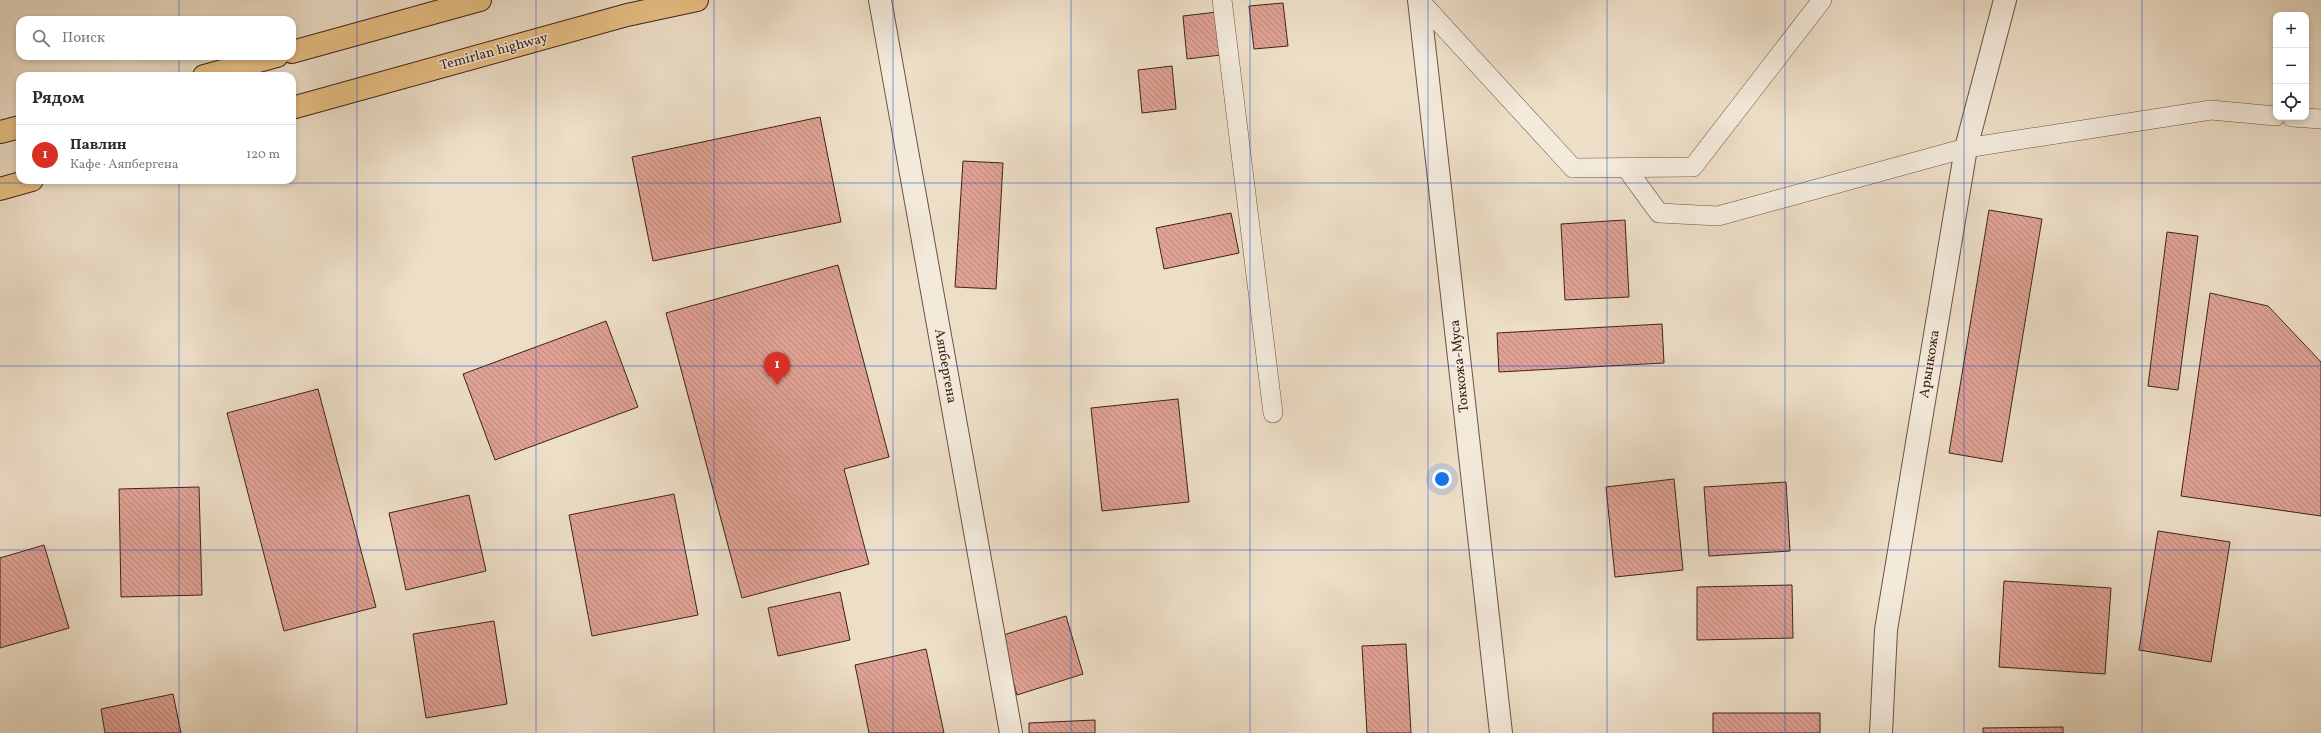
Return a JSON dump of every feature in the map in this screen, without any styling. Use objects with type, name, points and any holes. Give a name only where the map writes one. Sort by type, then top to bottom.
[{"type":"main road","points":[[296,51],[480,0]]},
{"type":"main road","name":"Temirlan highway","points":[[296,107],[627,15],[697,0]]},
{"type":"main road","points":[[219,72],[262,60]]},
{"type":"main road","points":[[0,132],[16,128]]},
{"type":"main road","points":[[0,189],[18,184]]},
{"type":"street","name":"Аяпбергена","points":[[880,0],[1011,733]]},
{"type":"street","name":"Арынкожа","points":[[1881,733],[1886,630],[1966,148],[2005,0]]},
{"type":"street","name":"Токкожа-Муса","points":[[1420,1],[1501,733]]},
{"type":"lane","points":[[1222,0],[1273,413]]},
{"type":"lane","points":[[1420,1],[1573,168],[1626,168],[1693,167],[1822,0]]},
{"type":"lane","points":[[1626,168],[1659,213],[1718,216],[1966,148],[2211,110],[2273,116]]},
{"type":"lane","points":[[2309,118],[2321,119]]},
{"type":"building","points":[[1283,3],[1288,46],[1254,49],[1249,6]]},
{"type":"building","points":[[1217,12],[1221,55],[1187,59],[1183,16]]},
{"type":"building","points":[[1172,66],[1176,109],[1142,113],[1138,70]]},
{"type":"building","points":[[820,117],[841,222],[653,261],[632,157]]},
{"type":"building","points":[[963,161],[1003,163],[996,289],[955,287]]},
{"type":"building","points":[[1989,210],[2042,219],[2002,462],[1949,453]]},
{"type":"building","points":[[1231,213],[1239,253],[1164,269],[1156,228]]},
{"type":"building","points":[[1625,220],[1629,297],[1565,300],[1561,224]]},
{"type":"building","points":[[2167,232],[2198,236],[2178,390],[2148,386]]},
{"type":"building","points":[[838,265],[889,457],[844,469],[869,564],[742,598],[666,313]]},
{"type":"building","points":[[2210,293],[2268,306],[2321,362],[2321,516],[2181,496]]},
{"type":"building","points":[[606,321],[638,407],[495,460],[463,374]]},
{"type":"building","points":[[1662,324],[1664,363],[1499,372],[1497,333]]},
{"type":"building","points":[[318,389],[376,607],[284,631],[227,413]]},
{"type":"building","points":[[1178,399],[1189,502],[1102,511],[1091,408]]},
{"type":"building","points":[[1674,479],[1683,570],[1615,577],[1606,487]]},
{"type":"building","points":[[1786,482],[1790,551],[1709,556],[1704,487]]},
{"type":"building","points":[[199,487],[202,595],[121,597],[119,489]]},
{"type":"building","points":[[674,494],[698,615],[592,636],[569,515]]},
{"type":"building","points":[[469,495],[486,571],[406,590],[389,513]]},
{"type":"building","points":[[2158,531],[2230,542],[2211,662],[2139,650]]},
{"type":"building","points":[[44,545],[69,628],[0,648],[0,558]]},
{"type":"building","points":[[2004,581],[2111,588],[2105,674],[1999,667]]},
{"type":"building","points":[[1792,585],[1793,638],[1697,640],[1697,587]]},
{"type":"building","points":[[840,592],[850,640],[778,656],[768,608]]},
{"type":"building","points":[[1066,616],[1083,674],[1017,695],[1000,636]]},
{"type":"building","points":[[494,621],[507,704],[426,718],[413,634]]},
{"type":"building","points":[[1406,644],[1411,733],[1367,733],[1362,646]]},
{"type":"building","points":[[926,649],[944,733],[869,733],[855,665]]},
{"type":"building","points":[[173,694],[181,733],[105,733],[101,709]]},
{"type":"building","points":[[1713,713],[1820,713],[1820,733],[1713,733]]},
{"type":"building","points":[[1095,720],[1095,733],[1029,733],[1029,723]]},
{"type":"building","points":[[2063,727],[2063,733],[1983,733],[1983,728]]},
{"type":"place","name":"Павлин","points":[[777,385]]}]
